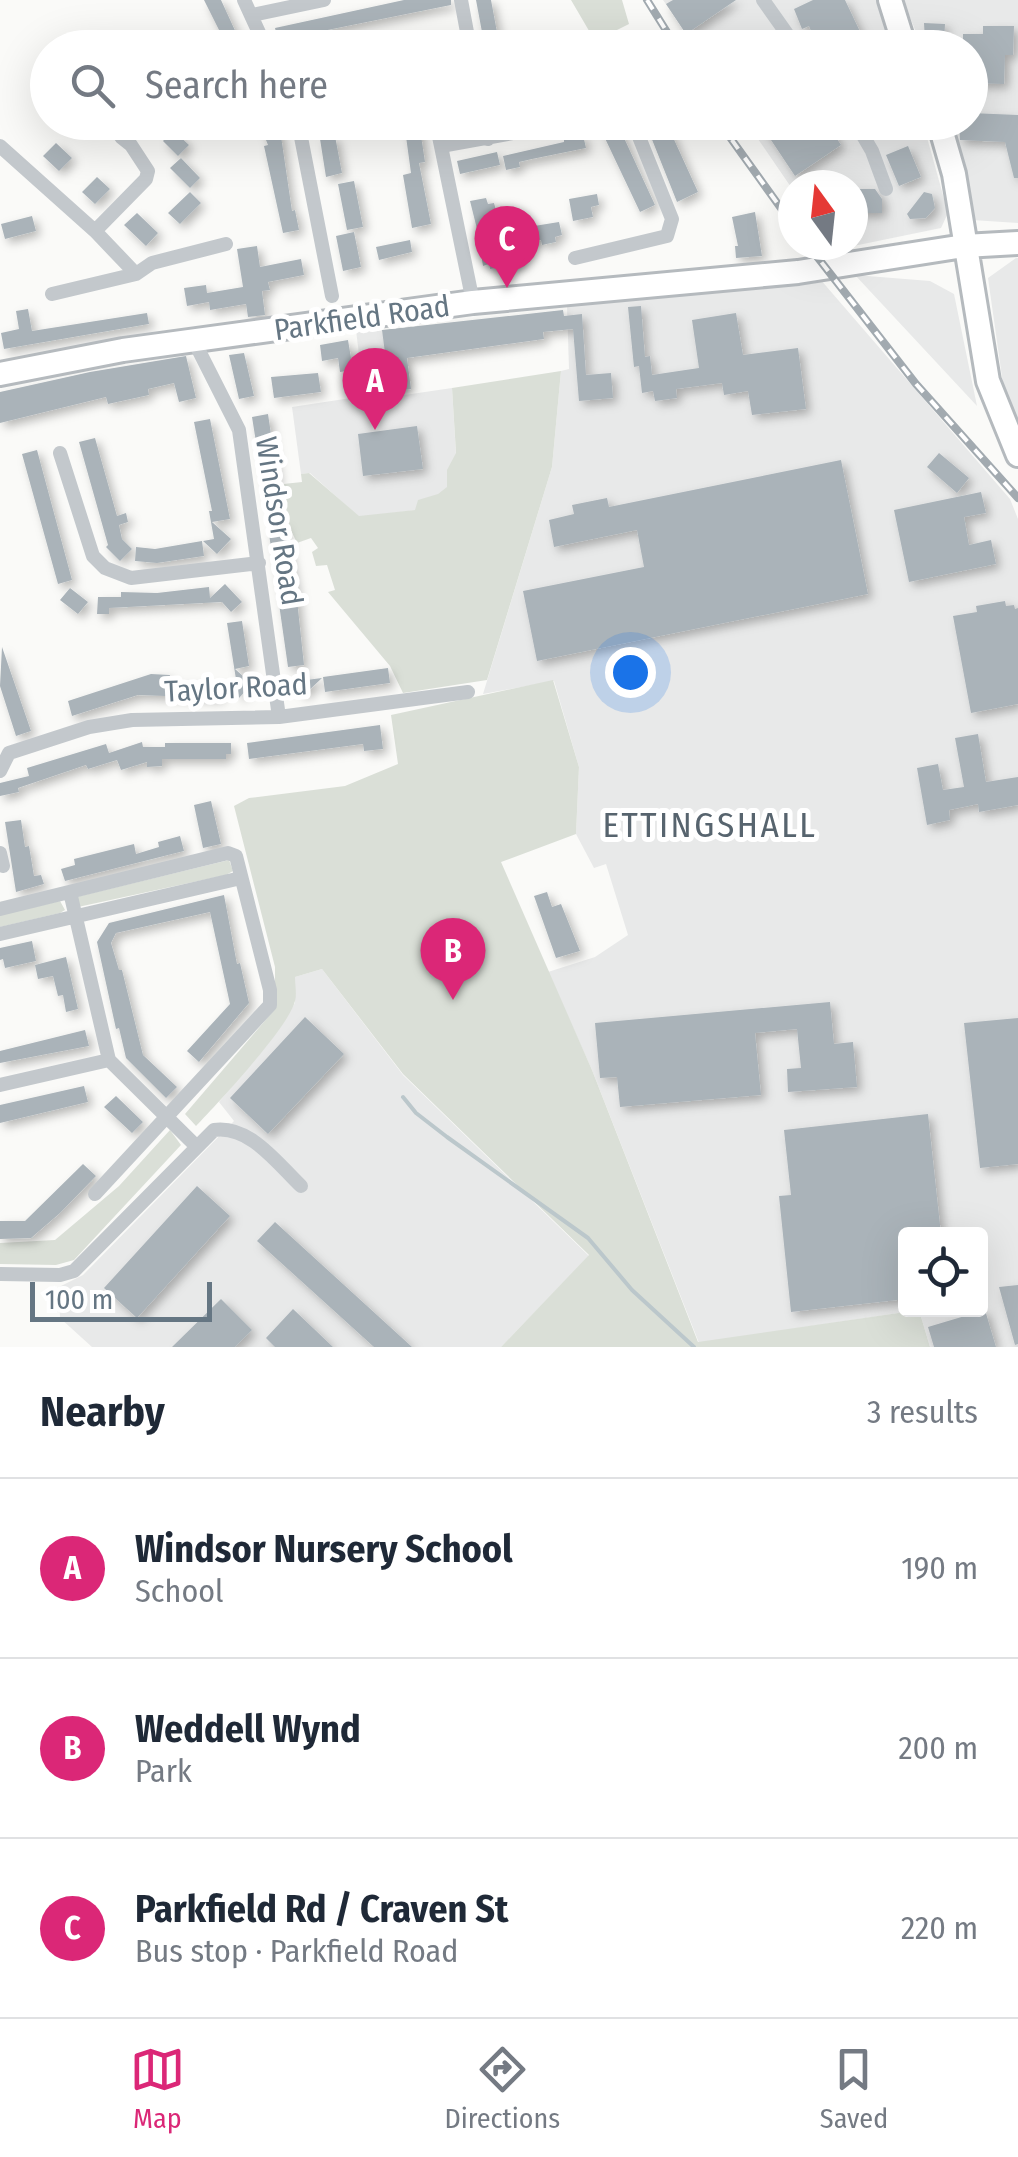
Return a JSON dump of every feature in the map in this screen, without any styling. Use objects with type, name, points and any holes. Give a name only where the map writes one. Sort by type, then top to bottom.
[{"type":"main road","points":[[890,0],[899,30]]},
{"type":"main road","points":[[944,140],[954,174],[988,381],[1018,455]]},
{"type":"main road","name":"Parkfield Road","points":[[0,374],[104,354],[473,302],[798,272],[964,246],[1018,243]]},
{"type":"street","points":[[244,0],[258,30]]},
{"type":"street","points":[[252,15],[324,0]]},
{"type":"street","points":[[461,0],[467,30]]},
{"type":"street","points":[[762,0],[784,30]]},
{"type":"street","points":[[95,231],[146,179],[148,170],[128,140]]},
{"type":"street","points":[[302,140],[332,296]]},
{"type":"street","points":[[439,140],[473,302]]},
{"type":"street","points":[[440,146],[481,140]]},
{"type":"street","points":[[575,258],[666,236],[672,219],[641,140]]},
{"type":"street","points":[[866,140],[886,189]]},
{"type":"street","points":[[0,146],[95,231],[136,274]]},
{"type":"street","points":[[52,294],[136,274],[152,262],[226,244]]},
{"type":"street","name":"Windsor Road","points":[[194,342],[239,430],[279,717]]},
{"type":"street","points":[[60,453],[93,556],[105,568],[131,578],[259,563]]},
{"type":"street","name":"Taylor Road","points":[[4,747],[132,720],[279,717],[468,692]]},
{"type":"street","points":[[0,771],[4,747]]},
{"type":"street","points":[[0,909],[228,854],[236,856],[270,990],[270,1004],[95,1194]]},
{"type":"street","points":[[0,934],[241,878]]},
{"type":"street","points":[[70,892],[109,1060],[196,1146]]},
{"type":"street","points":[[0,1086],[109,1060]]},
{"type":"street","points":[[0,1274],[60,1275],[74,1271],[214,1130],[239,1132],[261,1147],[301,1186]]},
{"type":"shaded area","points":[[571,0],[622,0],[629,24],[617,30],[589,30]]},
{"type":"shaded area","points":[[663,0],[876,0],[887,30],[684,30]]},
{"type":"shaded area","points":[[903,0],[1018,0],[1018,223],[972,220],[952,140],[988,140],[988,30],[915,30]]},
{"type":"shaded area","points":[[759,140],[928,140],[948,213],[941,228],[868,243],[868,170],[779,170]]},
{"type":"shaded area","points":[[1016,258],[1018,423],[1003,384],[988,278]]},
{"type":"shaded area","points":[[855,275],[930,281],[954,294],[977,406]]},
{"type":"shaded area","points":[[820,279],[1010,499],[1018,519],[1018,1347],[930,1347],[921,1317],[988,1317],[988,1227],[898,1227],[898,1313],[699,1343],[592,1070],[548,972],[595,957],[628,935],[606,864],[594,868],[576,834],[579,767],[554,681],[483,694],[552,467],[561,371],[569,369],[567,306]]},
{"type":"shaded area","points":[[382,327],[391,397],[452,388],[459,505],[359,517],[310,473],[301,474],[292,407],[364,396],[356,330]]},
{"type":"shaded area","points":[[561,371],[552,467],[487,680],[403,693],[390,666],[328,592],[335,590],[327,565],[316,566],[312,552],[318,548],[311,538],[297,543],[276,499],[274,485],[302,482],[301,474],[309,473],[359,516],[415,510],[418,500],[447,487],[447,470],[456,453],[452,388]]},
{"type":"shaded area","points":[[553,680],[579,767],[576,834],[501,862],[592,1070],[698,1342],[898,1313],[898,1317],[921,1317],[930,1347],[501,1347],[589,1255],[403,1074],[322,969],[295,977],[295,1001],[290,1013],[251,1065],[196,1126],[185,1114],[275,1009],[275,967],[234,806],[249,798],[345,786],[398,764],[391,715]]},
{"type":"shaded area","points":[[229,860],[233,871],[226,875],[78,907],[76,897]]},
{"type":"shaded area","points":[[60,901],[65,910],[60,913],[0,927],[0,915]]},
{"type":"shaded area","points":[[322,969],[403,1075],[589,1256],[501,1347],[92,1347],[60,1318],[59,1287],[83,1275],[234,1121],[219,1102],[269,1042],[295,1003],[295,977]]},
{"type":"shaded area","points":[[170,1130],[181,1145],[74,1260],[56,1265],[0,1264],[0,1243],[55,1240],[119,1186]]},
{"type":"building","points":[[204,0],[221,0],[235,30],[219,30]]},
{"type":"building","points":[[404,0],[451,0],[451,5],[327,30],[275,28]]},
{"type":"building","points":[[476,0],[491,0],[497,30],[482,30]]},
{"type":"building","points":[[673,0],[736,0],[692,30],[683,30],[666,4]]},
{"type":"building","points":[[813,0],[845,0],[859,30],[811,30],[809,26],[802,29],[794,9]]},
{"type":"building","points":[[924,23],[945,24],[945,30],[924,30]]},
{"type":"building","points":[[983,26],[1014,26],[1013,55],[1005,55],[1004,84],[988,84],[988,30],[983,30]]},
{"type":"building","points":[[988,114],[1018,115],[1018,178],[1014,178],[1005,142],[960,140],[988,140]]},
{"type":"building","points":[[184,140],[189,145],[178,156],[163,141]]},
{"type":"building","points":[[266,140],[282,140],[292,211],[295,210],[299,230],[283,233],[264,146],[268,145]]},
{"type":"building","points":[[320,140],[336,140],[342,173],[326,177]]},
{"type":"building","points":[[406,140],[422,140],[425,162],[419,163],[431,224],[412,228],[403,175],[411,173]]},
{"type":"building","points":[[584,140],[586,148],[519,162],[520,167],[506,170],[503,156]]},
{"type":"building","points":[[606,140],[625,140],[655,205],[640,212]]},
{"type":"building","points":[[652,140],[674,140],[698,192],[677,202]]},
{"type":"building","points":[[771,140],[838,140],[841,145],[804,170],[791,170]]},
{"type":"building","points":[[56,143],[72,158],[59,171],[43,156]]},
{"type":"building","points":[[908,146],[921,177],[899,186],[886,155]]},
{"type":"building","points":[[497,152],[500,165],[460,174],[457,161]]},
{"type":"building","points":[[181,158],[200,178],[190,188],[170,168]]},
{"type":"building","points":[[97,177],[110,189],[95,204],[82,192]]},
{"type":"building","points":[[354,181],[363,227],[347,230],[338,184]]},
{"type":"building","points":[[868,189],[875,189],[882,199],[882,213],[868,213]]},
{"type":"building","points":[[190,192],[201,203],[180,224],[168,213]]},
{"type":"building","points":[[924,192],[932,194],[935,208],[926,218],[910,219],[907,214]]},
{"type":"building","points":[[597,194],[599,205],[591,207],[593,217],[573,221],[569,199]]},
{"type":"building","points":[[486,198],[488,204],[494,203],[507,250],[518,248],[521,264],[490,269],[489,264],[483,266],[481,254],[490,253],[485,228],[477,229],[470,201]]},
{"type":"building","points":[[755,212],[762,256],[736,258],[738,246],[732,217]]},
{"type":"building","points":[[137,213],[158,233],[146,246],[124,225]]},
{"type":"building","points":[[32,216],[36,231],[5,239],[1,224]]},
{"type":"building","points":[[559,222],[562,235],[555,237],[556,242],[531,242],[528,227]]},
{"type":"building","points":[[354,232],[361,267],[343,271],[336,236]]},
{"type":"building","points":[[410,240],[412,252],[379,260],[376,247]]},
{"type":"building","points":[[257,246],[260,267],[301,259],[304,275],[268,282],[270,290],[262,291],[265,315],[248,317],[246,304],[210,310],[209,302],[187,306],[184,288],[206,285],[207,293],[243,287],[237,249]]},
{"type":"building","points":[[641,306],[645,357],[650,356],[652,375],[699,368],[692,320],[736,313],[743,355],[798,348],[806,409],[752,415],[748,391],[724,395],[722,383],[676,389],[677,398],[655,401],[653,391],[642,393],[639,366],[634,367],[628,307]]},
{"type":"building","points":[[28,309],[32,331],[147,313],[149,324],[4,349],[1,333],[19,329],[16,311]]},
{"type":"building","points":[[563,310],[564,316],[582,314],[586,375],[611,373],[613,398],[579,401],[573,329],[543,332],[544,339],[407,358],[411,389],[390,392],[382,330]]},
{"type":"building","points":[[348,340],[353,370],[340,372],[338,358],[322,361],[320,345]]},
{"type":"building","points":[[244,353],[254,396],[239,399],[229,355]]},
{"type":"building","points":[[186,356],[196,398],[179,402],[174,383],[148,389],[149,395],[108,404],[106,397],[0,423],[0,392]]},
{"type":"building","points":[[318,373],[321,392],[274,398],[271,377]]},
{"type":"building","points":[[268,414],[278,481],[273,482],[275,498],[265,499],[252,417]]},
{"type":"building","points":[[210,419],[230,519],[212,522],[231,539],[217,554],[203,541],[214,539],[209,511],[212,511],[194,422]]},
{"type":"building","points":[[417,426],[423,469],[363,476],[358,434]]},
{"type":"building","points":[[95,438],[117,516],[126,513],[128,522],[119,525],[122,539],[132,549],[120,561],[106,547],[79,442]]},
{"type":"building","points":[[37,450],[72,580],[58,584],[22,454]]},
{"type":"building","points":[[939,453],[969,478],[957,493],[927,467]]},
{"type":"building","points":[[841,460],[868,594],[537,661],[523,591],[644,567],[637,530],[554,547],[549,520],[574,514],[572,505],[607,498],[609,507]]},
{"type":"building","points":[[981,492],[986,513],[964,517],[969,545],[991,540],[996,564],[909,582],[894,510]]},
{"type":"building","points":[[284,524],[304,665],[288,667],[268,527]]},
{"type":"building","points":[[202,541],[204,556],[157,563],[135,561],[136,547],[155,549]]},
{"type":"building","points":[[225,584],[242,602],[231,612],[222,602],[109,608],[109,614],[97,614],[98,597],[209,587],[210,598]]},
{"type":"building","points":[[70,588],[88,602],[78,614],[60,600]]},
{"type":"building","points":[[1005,601],[1006,606],[1018,608],[1018,704],[971,713],[953,616],[977,612],[976,606]]},
{"type":"building","points":[[242,621],[249,666],[235,669],[252,684],[239,698],[227,623]]},
{"type":"building","points":[[2,647],[31,731],[16,736],[0,686]]},
{"type":"building","points":[[388,668],[390,683],[325,692],[323,677]]},
{"type":"building","points":[[304,669],[306,680],[322,678],[304,695],[291,682]]},
{"type":"building","points":[[151,674],[170,675],[170,681],[221,683],[220,698],[138,695],[72,716],[68,701]]},
{"type":"building","points":[[380,725],[383,749],[364,751],[363,744],[249,759],[247,743]]},
{"type":"building","points":[[978,734],[986,782],[1018,777],[1018,805],[979,812],[978,804],[949,810],[950,820],[927,825],[917,768],[938,764],[943,790],[964,787],[955,738]]},
{"type":"building","points":[[142,742],[143,747],[231,743],[231,754],[226,754],[226,759],[162,759],[162,766],[147,767],[147,762],[121,770],[117,760],[88,769],[86,765],[0,796],[0,783],[29,776],[27,768],[106,744],[109,753]]},
{"type":"building","points":[[211,801],[221,844],[203,848],[194,805]]},
{"type":"building","points":[[21,820],[34,876],[41,875],[44,884],[16,892],[5,822]]},
{"type":"building","points":[[180,836],[184,851],[65,881],[61,869],[75,865],[74,859],[134,844],[136,854]]},
{"type":"building","points":[[547,892],[552,907],[561,904],[580,951],[556,958],[534,896]]},
{"type":"building","points":[[224,895],[249,1003],[199,1062],[187,1051],[230,1004],[210,912],[116,933],[111,943],[122,970],[143,1055],[177,1087],[166,1098],[126,1058],[97,942],[109,923]]},
{"type":"building","points":[[32,941],[36,961],[5,968],[0,948]]},
{"type":"building","points":[[66,957],[78,1009],[66,1012],[53,976],[38,979],[35,965]]},
{"type":"building","points":[[830,1002],[834,1044],[853,1042],[857,1087],[788,1092],[787,1069],[801,1068],[797,1029],[755,1033],[761,1095],[620,1107],[617,1077],[600,1078],[595,1023]]},
{"type":"building","points":[[305,1017],[344,1054],[268,1134],[230,1098]]},
{"type":"building","points":[[1018,1018],[1018,1164],[980,1168],[964,1023]]},
{"type":"building","points":[[85,1030],[89,1046],[0,1063],[0,1051]]},
{"type":"building","points":[[84,1086],[88,1102],[0,1123],[0,1105]]},
{"type":"building","points":[[116,1096],[143,1122],[132,1133],[104,1107]]},
{"type":"building","points":[[928,1114],[940,1227],[898,1227],[898,1300],[791,1312],[779,1196],[791,1195],[784,1130]]},
{"type":"building","points":[[83,1164],[96,1176],[60,1213],[31,1238],[0,1239],[0,1221],[25,1221]]},
{"type":"building","points":[[197,1186],[230,1216],[137,1318],[104,1288]]},
{"type":"building","points":[[275,1222],[412,1347],[374,1347],[257,1241]]},
{"type":"building","points":[[1018,1285],[1018,1344],[1015,1345],[999,1287]]},
{"type":"building","points":[[221,1299],[252,1330],[235,1347],[172,1347]]},
{"type":"building","points":[[293,1309],[333,1347],[275,1347],[266,1338]]},
{"type":"building","points":[[962,1317],[987,1317],[996,1347],[934,1347],[928,1327]]},
{"type":"waterway","points":[[403,1097],[416,1113],[447,1137],[588,1238],[632,1290],[694,1347]]},
{"type":"railway","points":[[647,0],[666,30]]},
{"type":"railway","points":[[732,140],[778,204]]},
{"type":"railway","points":[[820,260],[916,384],[1018,498]]},
{"type":"place","name":"Parkfield Rd / Craven St","points":[[507,288]]},
{"type":"place","name":"Windsor Nursery School","points":[[375,430]]},
{"type":"place","name":"Weddell Wynd","points":[[453,1000]]},
{"type":"district","name":"ETTINGSHALL","points":[[710,825]]}]
